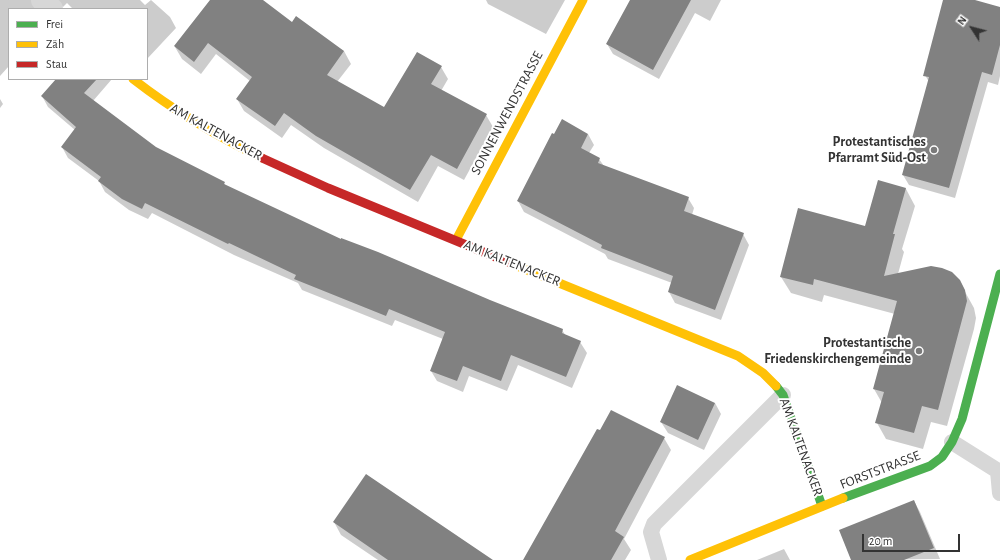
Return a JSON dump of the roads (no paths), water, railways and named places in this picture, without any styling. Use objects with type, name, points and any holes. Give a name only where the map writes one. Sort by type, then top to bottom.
[{"type":"street","points":[[42,0],[51,8]]},
{"type":"street","name":"SONNENWENDSTRASSE","points":[[456,240],[583,0]]},
{"type":"street","name":"AM KALTENACKER","points":[[134,80],[178,112],[271,163],[328,188],[738,356],[759,369],[774,383],[783,395],[822,506]]},
{"type":"street","name":"FORSTSTRASSE","points":[[690,560],[822,506],[930,466],[942,457],[952,442],[962,418],[1000,274]]},
{"type":"lane","points":[[659,560],[651,532],[654,524],[783,395]]},
{"type":"lane","points":[[952,442],[998,472],[1000,493]]},
{"type":"place","name":"Protestantisches Pfarramt Süd-Ost","points":[[934,150]]},
{"type":"place","name":"Protestantische Friedenskirchengemeinde","points":[[919,351]]}]
